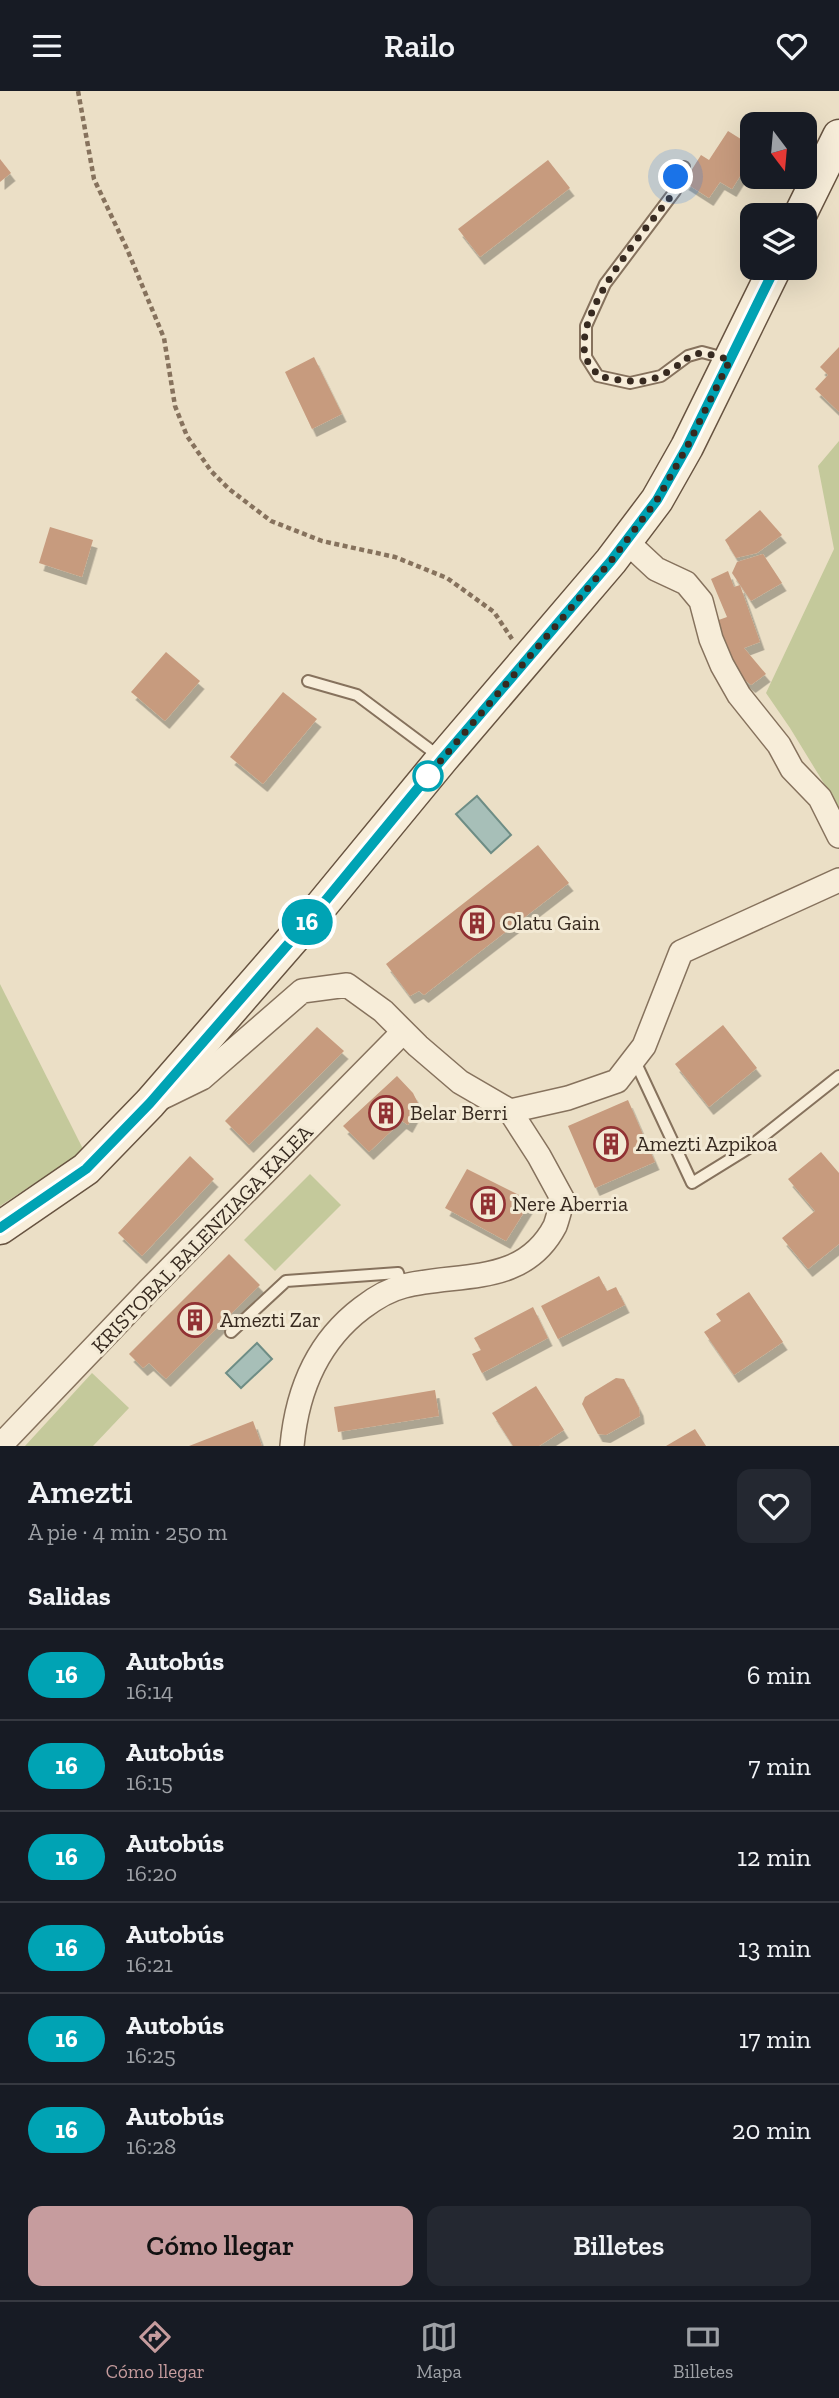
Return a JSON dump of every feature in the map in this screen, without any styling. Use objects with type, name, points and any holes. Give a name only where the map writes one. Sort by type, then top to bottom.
[{"type":"street","points":[[806,203],[839,136]]},
{"type":"street","points":[[0,1228],[86,1169],[150,1103],[317,911],[626,541],[657,500],[669,479],[769,280]]},
{"type":"street","points":[[626,541],[656,569],[686,583],[701,601],[711,639],[739,695],[779,745],[792,769],[820,798],[839,836]]},
{"type":"street","points":[[510,1111],[568,1098],[617,1081],[644,1046],[681,952],[839,880]]},
{"type":"street","points":[[150,1103],[202,1078],[302,991],[347,985],[383,1011],[460,1082],[510,1111],[563,1200],[555,1226],[539,1247],[521,1263],[472,1278],[439,1279],[402,1286],[379,1295],[332,1334],[313,1364],[301,1397],[292,1446]]},
{"type":"street","name":"KRISTOBAL BALENZIAGA KALEA","points":[[0,1446],[403,1032]]},
{"type":"lane","points":[[684,167],[676,177],[675,191],[605,284],[586,326],[586,357],[598,376],[630,383],[661,376],[688,356],[702,352],[730,360]]},
{"type":"lane","points":[[308,681],[357,695],[442,759]]},
{"type":"lane","points":[[634,1059],[692,1183],[747,1149],[839,1076]]},
{"type":"lane","points":[[231,1332],[286,1281],[398,1273],[402,1286]]},
{"type":"path","points":[[78,91],[94,179],[164,338],[175,406],[187,436],[211,471],[229,489],[271,521],[322,541],[395,557],[447,577],[494,612],[526,660]]},
{"type":"green space","points":[[839,441],[839,808],[766,693],[834,549],[818,466]]},
{"type":"green space","points":[[0,984],[84,1151],[0,1206]]},
{"type":"green space","points":[[310,1174],[341,1205],[275,1271],[244,1240]]},
{"type":"green space","points":[[92,1373],[129,1408],[93,1446],[25,1446]]},
{"type":"water","points":[[477,796],[511,835],[491,853],[456,814]]},
{"type":"water","points":[[257,1343],[272,1359],[241,1388],[226,1373]]},
{"type":"building","points":[[728,131],[740,138],[740,176],[732,189],[720,182],[709,198],[684,182],[701,155],[709,160]]},
{"type":"building","points":[[0,159],[11,173],[0,182]]},
{"type":"building","points":[[548,160],[570,188],[480,257],[458,229]]},
{"type":"building","points":[[839,347],[839,412],[815,389],[828,375],[820,367]]},
{"type":"building","points":[[314,357],[342,414],[312,429],[285,372]]},
{"type":"building","points":[[760,510],[782,535],[757,553],[736,558],[725,540]]},
{"type":"building","points":[[50,527],[93,540],[82,577],[39,563]]},
{"type":"building","points":[[763,554],[782,583],[751,601],[732,573],[737,562]]},
{"type":"building","points":[[728,571],[734,587],[740,585],[760,642],[744,648],[766,674],[751,685],[735,672],[713,622],[727,617],[711,579]]},
{"type":"building","points":[[166,652],[200,681],[165,721],[131,692]]},
{"type":"building","points":[[283,692],[317,719],[263,784],[230,757]]},
{"type":"building","name":"Olatu Gain","points":[[538,845],[569,883],[424,995],[419,991],[410,996],[386,964]]},
{"type":"building","points":[[723,1025],[757,1068],[709,1107],[675,1064]]},
{"type":"building","points":[[317,1027],[344,1051],[249,1145],[225,1121]]},
{"type":"building","name":"Belar Berri","points":[[397,1076],[413,1093],[419,1105],[408,1125],[402,1121],[369,1152],[343,1126]]},
{"type":"building","name":"Amezti Azpikoa","points":[[628,1100],[655,1162],[595,1188],[568,1126]]},
{"type":"building","points":[[821,1152],[839,1173],[839,1244],[808,1269],[782,1238],[815,1211],[788,1179]]},
{"type":"building","points":[[190,1156],[214,1179],[142,1256],[118,1233]]},
{"type":"building","name":"Nere Aberria","points":[[467,1169],[531,1201],[506,1241],[445,1208]]},
{"type":"building","name":"Amezti Zar","points":[[229,1254],[260,1285],[166,1379],[149,1363],[143,1368],[129,1354]]},
{"type":"building","points":[[599,1276],[607,1291],[616,1287],[625,1305],[558,1339],[541,1306]]},
{"type":"building","points":[[749,1292],[783,1342],[734,1375],[704,1332],[721,1321],[716,1314]]},
{"type":"building","points":[[533,1307],[548,1338],[482,1373],[472,1354],[481,1350],[474,1338]]},
{"type":"building","points":[[616,1378],[624,1379],[639,1408],[640,1416],[606,1435],[598,1434],[582,1404],[585,1397]]},
{"type":"building","points":[[536,1386],[564,1430],[539,1446],[513,1446],[492,1413]]},
{"type":"building","points":[[435,1390],[439,1416],[338,1432],[334,1407]]},
{"type":"building","points":[[253,1421],[262,1446],[189,1446]]},
{"type":"building","points":[[695,1429],[706,1446],[666,1446]]},
{"type":"bus line","name":"16","points":[[0,1228],[86,1169],[150,1103],[317,911],[611,561],[657,500],[687,447],[769,280]]},
{"type":"place","name":"Olatu Gain","points":[[477,923]]},
{"type":"place","name":"Belar Berri","points":[[386,1113]]},
{"type":"place","name":"Amezti Azpikoa","points":[[611,1144]]},
{"type":"place","name":"Nere Aberria","points":[[488,1204]]},
{"type":"place","name":"Amezti Zar","points":[[195,1320]]},
{"type":"route","points":[[428,776],[426,778],[611,561],[657,500],[730,360],[702,352],[688,356],[661,376],[630,383],[598,376],[586,357],[586,326],[605,284],[675,191],[676,177]]}]
